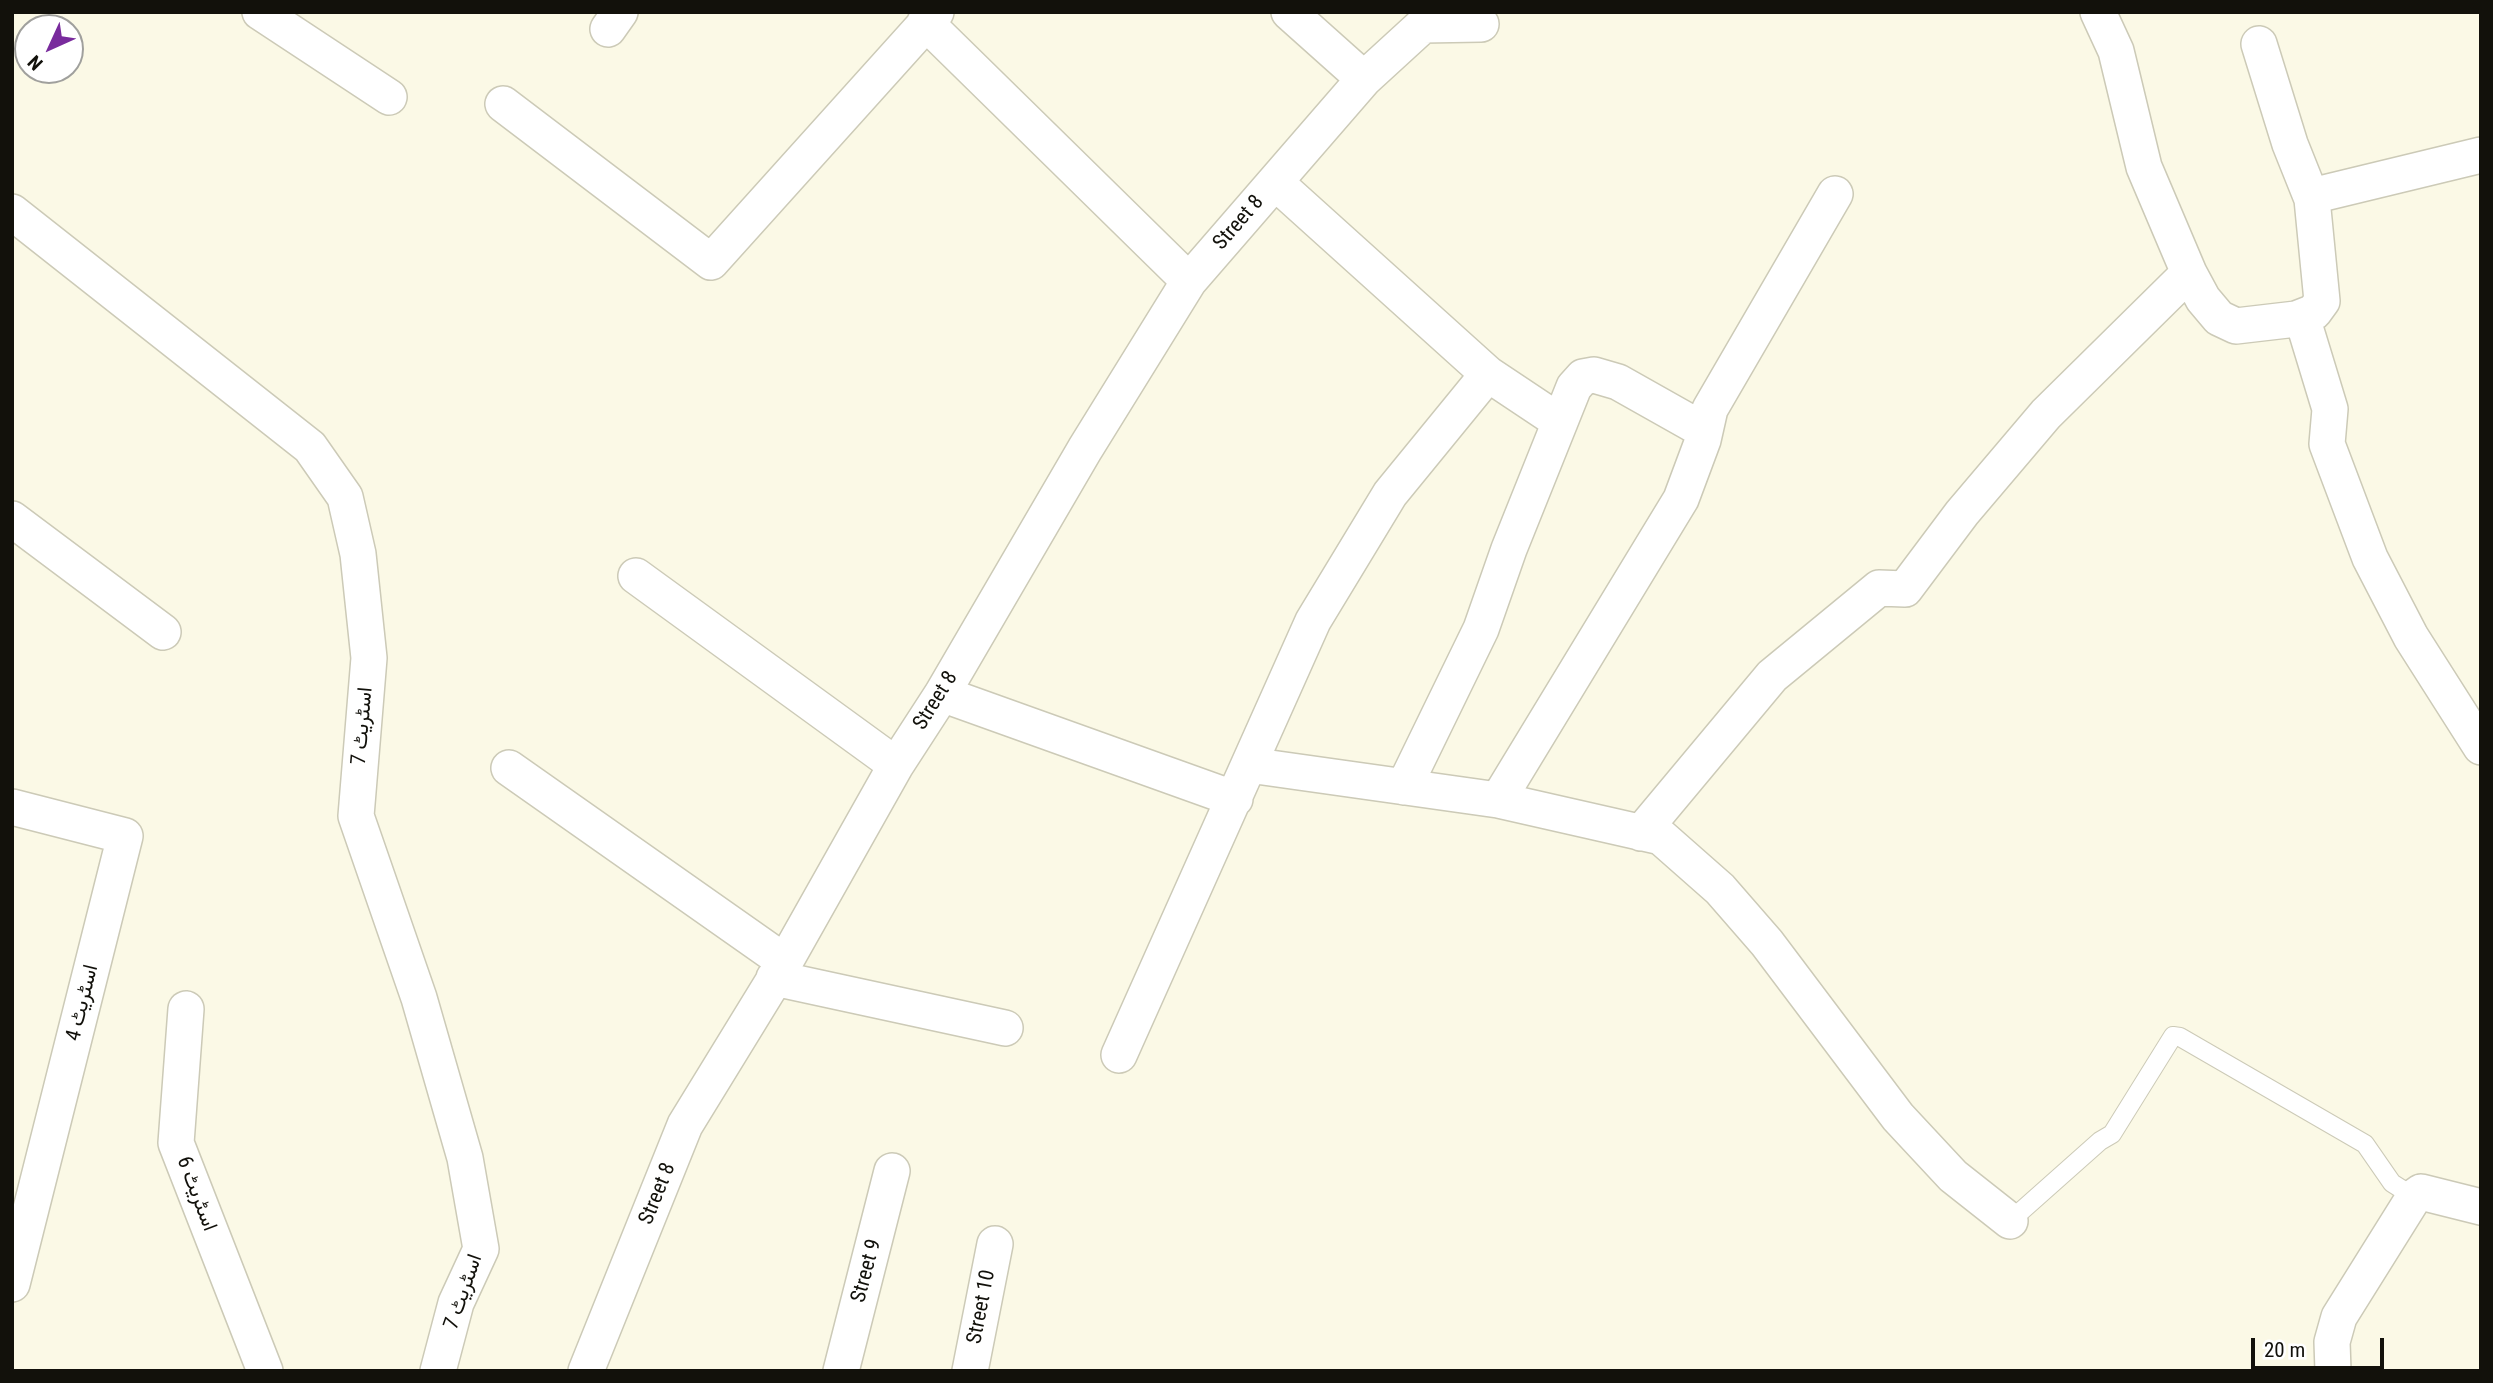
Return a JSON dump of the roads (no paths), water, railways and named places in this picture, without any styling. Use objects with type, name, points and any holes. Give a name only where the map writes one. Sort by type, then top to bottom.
[{"type":"street","points":[[260,12],[389,97]]},
{"type":"street","points":[[1289,12],[1364,79]]},
{"type":"street","points":[[2098,12],[2116,51],[2144,167],[2189,273],[2203,299],[2219,318],[2235,326],[2302,317],[2314,313],[2322,301],[2312,199],[2290,144],[2259,44]]},
{"type":"street","points":[[503,104],[711,262],[930,17],[1189,281]]},
{"type":"street","name":"Street 8","points":[[586,1371],[685,1125],[780,970],[896,765],[942,694],[1085,449],[1189,281],[1364,79],[1423,25],[1481,24]]},
{"type":"street","points":[[2312,199],[2320,194],[2481,155]]},
{"type":"street","points":[[1275,182],[1488,374],[1560,422]]},
{"type":"street","points":[[1498,800],[1681,499],[1710,409],[1835,194]]},
{"type":"street","name":"اسٹریٹ 7","points":[[12,212],[310,447],[345,496],[358,554],[369,658],[356,816],[419,998],[465,1158],[481,1250],[456,1303],[438,1371]]},
{"type":"street","points":[[1641,833],[1772,676],[1880,588],[1905,589],[1962,513],[2046,414],[2189,273]]},
{"type":"street","points":[[2302,317],[2330,410],[2327,444],[2370,558],[2411,637],[2481,747]]},
{"type":"street","points":[[1119,1055],[1236,799],[1313,621],[1390,494],[1488,374]]},
{"type":"street","points":[[1404,787],[1481,629],[1509,549],[1574,387],[1583,377],[1594,376],[1618,382],[1705,431]]},
{"type":"street","points":[[12,519],[163,632]]},
{"type":"street","points":[[636,576],[896,765]]},
{"type":"street","points":[[942,694],[1236,799]]},
{"type":"street","points":[[1250,765],[1498,800],[1661,837],[1720,889],[1768,943],[1898,1117],[1953,1176],[2010,1222]]},
{"type":"street","points":[[509,768],[780,970],[1005,1028]]},
{"type":"street","name":"اسٹریٹ 4","points":[[12,807],[125,835],[12,1284]]},
{"type":"street","name":"اسٹریٹ 6","points":[[186,1009],[176,1143],[265,1371]]},
{"type":"street","name":"Street 9","points":[[841,1371],[892,1171]]},
{"type":"street","points":[[2333,1371],[2332,1342],[2339,1317],[2414,1197],[2421,1192],[2481,1207]]},
{"type":"street","name":"Street 10","points":[[970,1371],[995,1244]]},
{"type":"lane","points":[[2010,1222],[2100,1141],[2112,1134],[2173,1036],[2180,1037],[2365,1144],[2392,1183],[2414,1197]]}]
